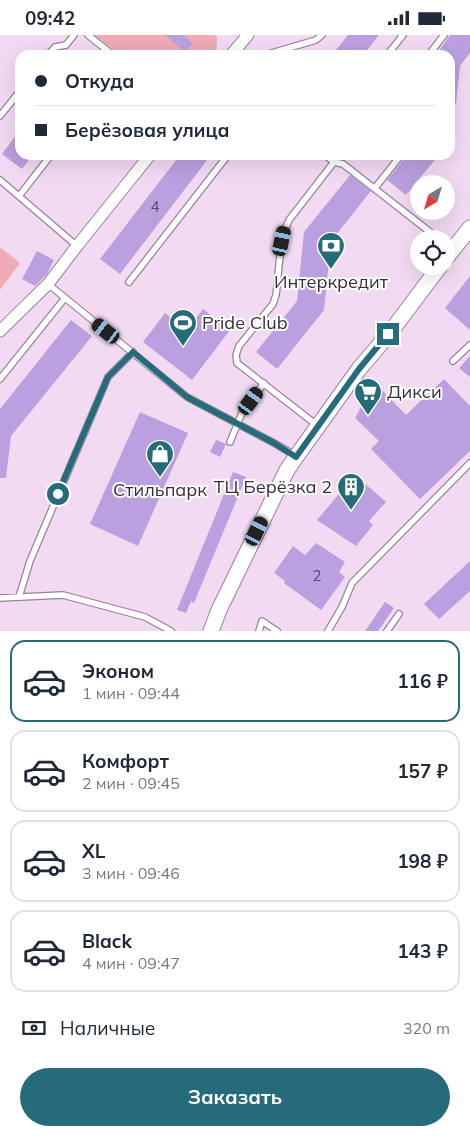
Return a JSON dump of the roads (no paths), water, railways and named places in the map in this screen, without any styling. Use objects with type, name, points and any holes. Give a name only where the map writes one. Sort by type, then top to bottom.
[{"type":"street","points":[[235,50],[245,36]]},
{"type":"street","points":[[0,331],[48,285],[146,160]]},
{"type":"street","points":[[455,245],[470,227]]},
{"type":"street","points":[[211,631],[219,610],[296,457],[359,369],[433,275]]},
{"type":"lane","points":[[52,50],[55,47],[66,45],[74,35]]},
{"type":"lane","points":[[88,35],[107,50]]},
{"type":"lane","points":[[282,50],[316,40],[322,35]]},
{"type":"lane","points":[[391,50],[403,35]]},
{"type":"lane","points":[[432,50],[442,37],[434,35]]},
{"type":"lane","points":[[0,116],[15,97]]},
{"type":"lane","points":[[19,196],[47,160]]},
{"type":"lane","points":[[128,282],[224,160]]},
{"type":"lane","points":[[331,160],[343,164],[428,230]]},
{"type":"lane","points":[[375,188],[397,160]]},
{"type":"lane","points":[[318,425],[237,363],[236,355],[239,347],[273,304],[276,295],[282,241],[289,221],[334,162]]},
{"type":"lane","points":[[0,180],[77,246]]},
{"type":"lane","points":[[48,285],[187,397],[238,423],[296,457]]},
{"type":"lane","points":[[0,379],[65,298]]},
{"type":"lane","points":[[453,361],[470,345]]},
{"type":"lane","points":[[19,597],[30,561],[108,377],[133,352]]},
{"type":"lane","points":[[230,442],[242,413],[264,383]]},
{"type":"lane","points":[[328,631],[342,607],[352,583],[470,463]]},
{"type":"lane","points":[[0,598],[63,595],[146,617],[171,631]]},
{"type":"lane","points":[[387,631],[399,614]]},
{"type":"lane","points":[[258,631],[262,621],[277,631]]},
{"type":"place","name":"Интеркредит","points":[[331,270]]},
{"type":"place","name":"Pride Club","points":[[183,347]]},
{"type":"place","name":"Дикси","points":[[368,416]]},
{"type":"place","name":"Стильпарк","points":[[160,478]]},
{"type":"place","name":"ТЦ Берёзка 2","points":[[351,511]]}]
